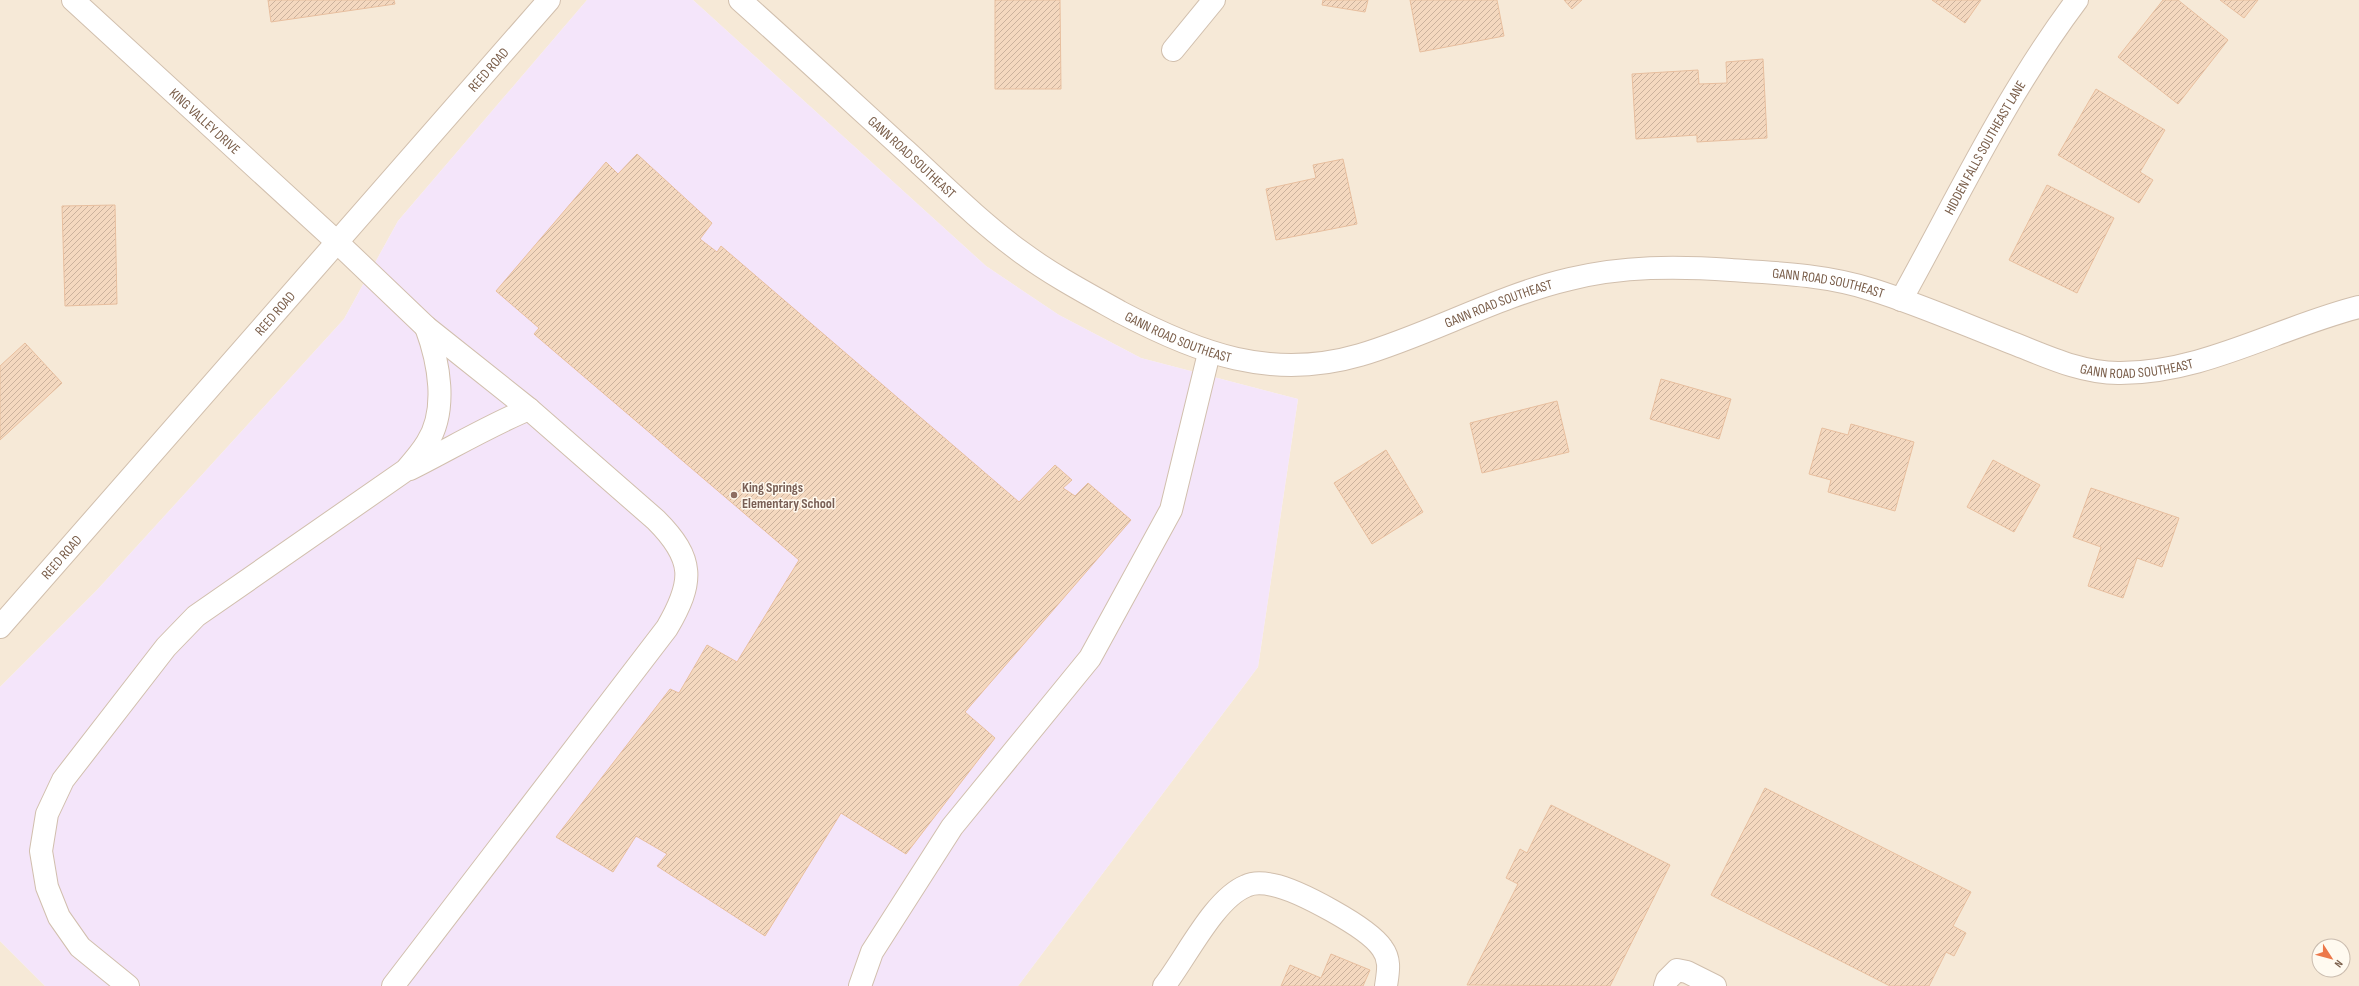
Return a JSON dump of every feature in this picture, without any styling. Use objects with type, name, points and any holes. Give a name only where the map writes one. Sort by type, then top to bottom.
[{"type":"street","name":"KING VALLEY DRIVE","points":[[73,0],[337,242],[426,327],[529,409],[674,538],[684,557],[687,579],[682,604],[667,628],[393,986]]},
{"type":"street","name":"REED ROAD","points":[[0,627],[549,0]]},
{"type":"street","name":"GANN ROAD SOUTHEAST","points":[[740,0],[1017,249],[1076,288],[1145,324],[1209,353],[1257,364],[1282,366],[1331,362],[1381,348],[1522,294],[1571,279],[1624,270],[1678,267],[1782,273],[1838,280],[1901,300],[2078,368],[2117,373],[2164,368],[2204,360],[2325,316],[2359,307]]},
{"type":"street","points":[[1173,50],[1214,0]]},
{"type":"street","name":"HIDDEN FALLS SOUTHEAST LANE","points":[[1901,300],[2022,81],[2051,34],[2077,0]]},
{"type":"street","points":[[406,470],[428,442],[437,415],[440,394],[434,349],[426,327]]},
{"type":"street","points":[[860,986],[872,952],[952,827],[1090,658],[1170,510],[1209,353]]},
{"type":"street","points":[[128,986],[80,947],[59,917],[47,887],[41,851],[47,814],[63,780],[166,647],[196,616],[406,470],[460,445],[503,420],[529,409]]},
{"type":"street","points":[[1164,986],[1226,899],[1246,886],[1259,883],[1287,889],[1340,915],[1361,930],[1382,948],[1389,965],[1386,986]]},
{"type":"street","points":[[1665,986],[1667,980],[1677,970],[1687,972],[1715,986]]},
{"type":"shaded area","points":[[0,0],[587,0],[398,221],[344,319],[97,590],[0,687]]},
{"type":"shaded area","name":"King Springs Elementary School","points":[[587,0],[693,0],[986,266],[1059,315],[1141,358],[1298,399],[1258,667],[1018,986],[45,986],[0,941],[0,687],[97,590],[344,319],[398,221]]},
{"type":"shaded area","points":[[693,0],[2359,0],[2359,986],[1018,986],[1258,667],[1298,399],[1141,358],[1059,315],[986,266]]},
{"type":"shaded area","points":[[0,941],[45,986],[0,986]]},
{"type":"building","points":[[268,0],[394,0],[395,4],[271,22]]},
{"type":"building","points":[[995,0],[1060,0],[1061,89],[995,89]]},
{"type":"building","points":[[1323,0],[1368,0],[1365,12],[1322,5]]},
{"type":"building","points":[[1410,0],[1497,0],[1504,36],[1420,52]]},
{"type":"building","points":[[1564,0],[1582,0],[1572,9]]},
{"type":"building","points":[[1932,0],[1981,0],[1965,23]]},
{"type":"building","points":[[2163,0],[2178,0],[2228,40],[2178,104],[2118,57]]},
{"type":"building","points":[[2220,0],[2258,0],[2244,18]]},
{"type":"building","points":[[1763,59],[1767,138],[1697,142],[1697,135],[1636,139],[1632,74],[1698,70],[1699,84],[1727,83],[1726,62]]},
{"type":"building","points":[[2096,89],[2165,130],[2140,172],[2153,180],[2139,203],[2058,155]]},
{"type":"building","points":[[637,154],[712,223],[700,239],[717,252],[721,246],[1019,502],[1055,465],[1072,480],[1063,488],[1075,496],[1088,483],[1131,520],[965,712],[995,738],[906,854],[841,813],[765,936],[657,866],[667,854],[636,836],[613,872],[556,837],[670,689],[679,693],[707,645],[737,662],[799,560],[534,334],[539,328],[496,291],[606,162],[618,174]]},
{"type":"building","points":[[1343,159],[1357,224],[1276,240],[1266,189],[1316,178],[1313,165]]},
{"type":"building","points":[[2047,185],[2114,218],[2077,293],[2009,260]]},
{"type":"building","points":[[115,205],[117,304],[65,306],[62,206]]},
{"type":"building","points":[[25,343],[62,383],[0,440],[0,366]]},
{"type":"building","points":[[1661,379],[1731,399],[1719,439],[1650,419]]},
{"type":"building","points":[[1557,401],[1569,452],[1482,473],[1470,423]]},
{"type":"building","points":[[1851,424],[1914,442],[1895,511],[1828,492],[1831,480],[1809,474],[1822,428],[1848,435]]},
{"type":"building","points":[[1386,450],[1423,512],[1372,544],[1334,483]]},
{"type":"building","points":[[1993,460],[2040,485],[2014,532],[1967,507]]},
{"type":"building","points":[[2091,488],[2179,518],[2162,567],[2137,558],[2123,598],[2088,586],[2101,547],[2073,537]]},
{"type":"building","points":[[1765,788],[1971,892],[1953,926],[1966,933],[1954,956],[1946,952],[1929,986],[1890,986],[1711,895]]},
{"type":"building","points":[[1551,805],[1670,865],[1610,986],[1467,985],[1518,884],[1506,878],[1520,849],[1527,853]]},
{"type":"building","points":[[1331,954],[1370,970],[1363,986],[1281,986],[1290,965],[1321,978]]},
{"type":"place","name":"King Springs Elementary School","points":[[734,495]]}]
